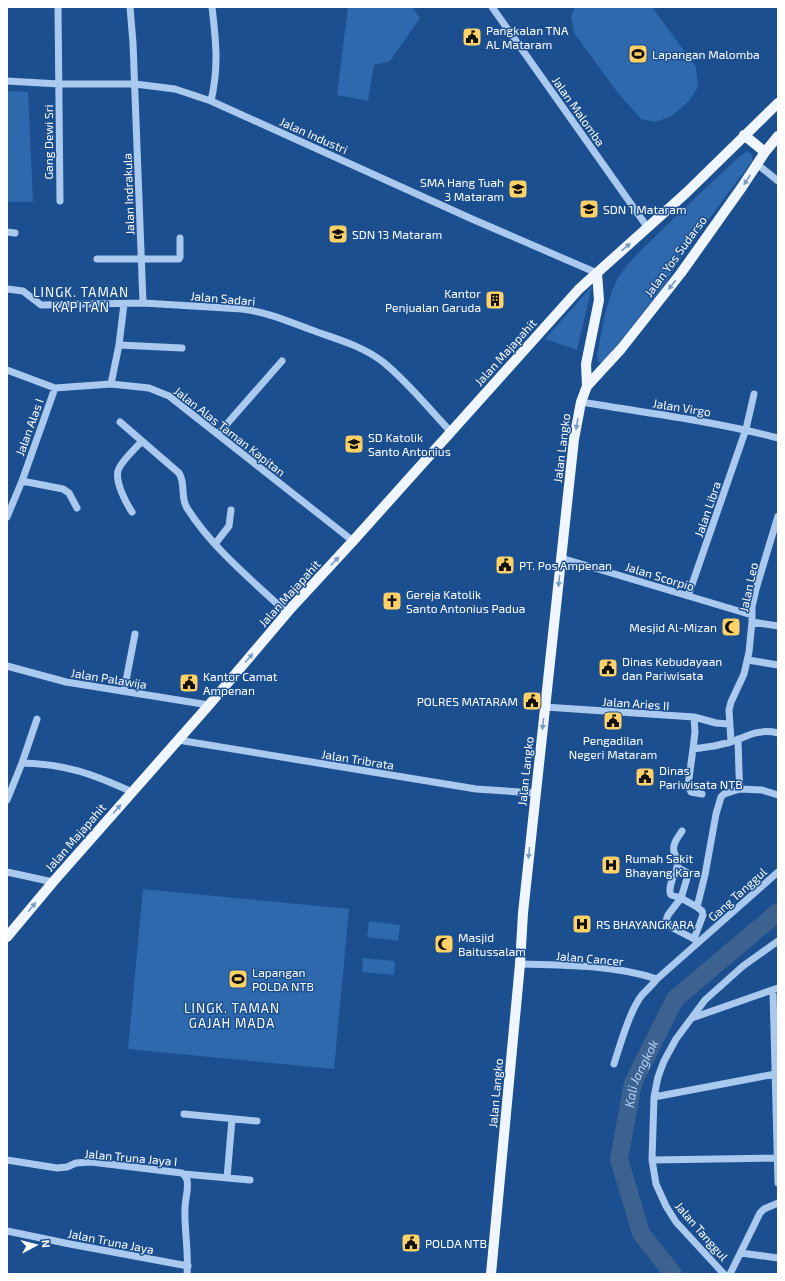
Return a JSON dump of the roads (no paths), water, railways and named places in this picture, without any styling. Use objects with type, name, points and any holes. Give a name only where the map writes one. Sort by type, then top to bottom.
[{"type":"main road","points":[[597,273],[686,193],[778,103]]},
{"type":"main road","points":[[744,135],[765,152]]},
{"type":"main road","name":"Jalan Yos Sudarso","points":[[587,386],[621,349],[681,273],[765,152],[778,136]]},
{"type":"main road","name":"Jalan Langko","points":[[491,1274],[520,964],[523,913],[574,439],[581,402],[587,386],[586,364],[599,300],[597,273]]},
{"type":"main road","name":"Jalan Majapahit","points":[[7,937],[287,613],[579,288],[597,273]]},
{"type":"street","name":"Gang Dewi Sri","points":[[58,7],[60,201]]},
{"type":"street","name":"Jalan Indrakula","points":[[130,7],[135,84],[143,303]]},
{"type":"street","points":[[210,101],[215,81],[216,48],[212,7]]},
{"type":"street","name":"Jalan Malomba","points":[[492,7],[648,228]]},
{"type":"street","name":"Jalan Industri","points":[[7,81],[59,84],[135,84],[174,89],[210,101],[472,219],[597,273]]},
{"type":"street","points":[[757,164],[778,181]]},
{"type":"street","points":[[7,232],[15,232]]},
{"type":"street","points":[[97,259],[178,259],[180,257],[180,238]]},
{"type":"street","name":"Jalan Sadari","points":[[7,289],[23,291],[41,305],[143,303],[256,311],[277,317],[361,348],[383,362],[451,432]]},
{"type":"street","points":[[111,384],[119,345],[124,304]]},
{"type":"street","points":[[119,345],[182,348]]},
{"type":"street","points":[[218,434],[282,361]]},
{"type":"street","name":"Jalan Alas Taman Kapitan","points":[[8,373],[55,388],[111,384],[149,388],[159,391],[169,396],[353,541]]},
{"type":"street","name":"Jalan Alas I","points":[[7,517],[22,481],[55,388]]},
{"type":"street","name":"Jalan Libra","points":[[688,596],[746,430],[754,394]]},
{"type":"street","name":"Jalan Virgo","points":[[581,402],[746,430],[778,438]]},
{"type":"street","points":[[120,422],[179,473],[183,483],[183,500],[186,507],[206,534],[287,613]]},
{"type":"street","points":[[132,512],[123,498],[117,472],[120,466],[142,441]]},
{"type":"street","points":[[22,481],[63,489],[69,493],[77,508]]},
{"type":"street","points":[[215,544],[229,526],[231,510]]},
{"type":"street","name":"Jalan Leo","points":[[731,742],[729,710],[731,702],[744,674],[748,660],[752,607],[756,589],[775,539],[778,516]]},
{"type":"street","name":"Jalan Scorpio","points":[[561,558],[688,596],[778,626]]},
{"type":"street","points":[[124,691],[135,634]]},
{"type":"street","points":[[748,660],[778,665]]},
{"type":"street","name":"Jalan Palawija","points":[[7,666],[66,682],[209,705]]},
{"type":"street","name":"Jalan Aries II","points":[[545,707],[694,717],[716,723],[729,724]]},
{"type":"street","points":[[694,717],[695,732],[688,786],[691,792],[702,794]]},
{"type":"street","points":[[7,800],[37,720]]},
{"type":"street","points":[[693,749],[731,742],[758,732],[770,731],[778,733]]},
{"type":"street","points":[[738,739],[740,789]]},
{"type":"street","name":"Jalan Tribrata","points":[[178,740],[476,789],[536,793]]},
{"type":"street","points":[[22,763],[42,764],[79,771],[97,776],[132,792]]},
{"type":"street","points":[[697,907],[705,875],[716,814],[721,797],[724,794],[740,789],[758,789],[778,795]]},
{"type":"street","points":[[677,868],[687,872],[688,874],[680,898],[665,922],[667,925],[697,940],[703,915],[702,911],[680,898],[670,895],[669,892],[678,862],[674,846],[682,832]]},
{"type":"street","points":[[7,872],[54,882]]},
{"type":"street","name":"Gang Tanggul","points":[[614,1064],[623,1036],[641,996],[697,940],[778,872]]},
{"type":"street","name":"Jalan Tanggul","points":[[724,1274],[676,1222],[666,1206],[656,1184],[652,1160],[654,1097],[658,1077],[664,1061],[676,1039],[705,1000],[743,966],[778,941]]},
{"type":"street","name":"Jalan Cancer","points":[[520,964],[580,966],[632,973],[657,979]]},
{"type":"street","points":[[692,1018],[775,990],[774,1074],[778,1183]]},
{"type":"street","points":[[654,1097],[774,1074]]},
{"type":"street","points":[[184,1114],[257,1121]]},
{"type":"street","points":[[227,1178],[232,1119]]},
{"type":"street","points":[[652,1160],[777,1158]]},
{"type":"street","name":"Jalan Truna Jaya I","points":[[7,1160],[57,1168],[76,1163],[91,1162],[178,1171],[184,1174],[187,1183],[185,1231],[188,1248],[188,1270]]},
{"type":"street","points":[[184,1174],[250,1180]]},
{"type":"street","points":[[730,1274],[760,1214],[764,1209],[778,1202]]},
{"type":"street","name":"Jalan Truna Jaya","points":[[7,1231],[188,1270]]},
{"type":"street","points":[[741,1253],[778,1258]]},
{"type":"waterway","name":"Kali Jangkok","points":[[673,1274],[641,1233],[619,1159],[633,1083],[675,999],[778,912]]},
{"type":"place","name":"Pangkalan TNA AL Mataram","points":[[472,37]]},
{"type":"place","name":"Lapangan Malomba","points":[[638,54]]},
{"type":"place","name":"SMA Hang Tuah 3 Mataram","points":[[518,189]]},
{"type":"place","name":"SDN 1 Mataram","points":[[589,209]]},
{"type":"place","name":"SDN 13 Mataram","points":[[338,234]]},
{"type":"place","name":"Kantor Penjualan Garuda","points":[[495,300]]},
{"type":"place","name":"SD Katolik Santo Antonius","points":[[354,444]]},
{"type":"place","name":"PT. Pos Ampenan","points":[[505,565]]},
{"type":"place","name":"Gereja Katolik Santo Antonius Padua","points":[[392,601]]},
{"type":"place","name":"Mesjid Al-Mizan","points":[[731,627]]},
{"type":"place","name":"Dinas Kebudayaan dan Pariwisata","points":[[608,668]]},
{"type":"place","name":"Kantor Camat Ampenan","points":[[189,683]]},
{"type":"place","name":"POLRES MATARAM","points":[[532,701]]},
{"type":"place","name":"Pengadilan Negeri Mataram","points":[[613,721]]},
{"type":"place","name":"Dinas Pariwisata NTB","points":[[645,777]]},
{"type":"place","name":"Rumah Sakit Bhayang Kara","points":[[611,865]]},
{"type":"place","name":"RS BHAYANGKARA","points":[[582,924]]},
{"type":"place","name":"Masjid Baitussalam","points":[[444,944]]},
{"type":"place","name":"Lapangan POLDA NTB","points":[[238,979]]},
{"type":"place","name":"POLDA NTB","points":[[411,1243]]},
{"type":"district","name":"LINGK. TAMAN KAPITAN","points":[[81,300]]},
{"type":"district","name":"LINGK. TAMAN GAJAH MADA","points":[[232,1016]]}]
